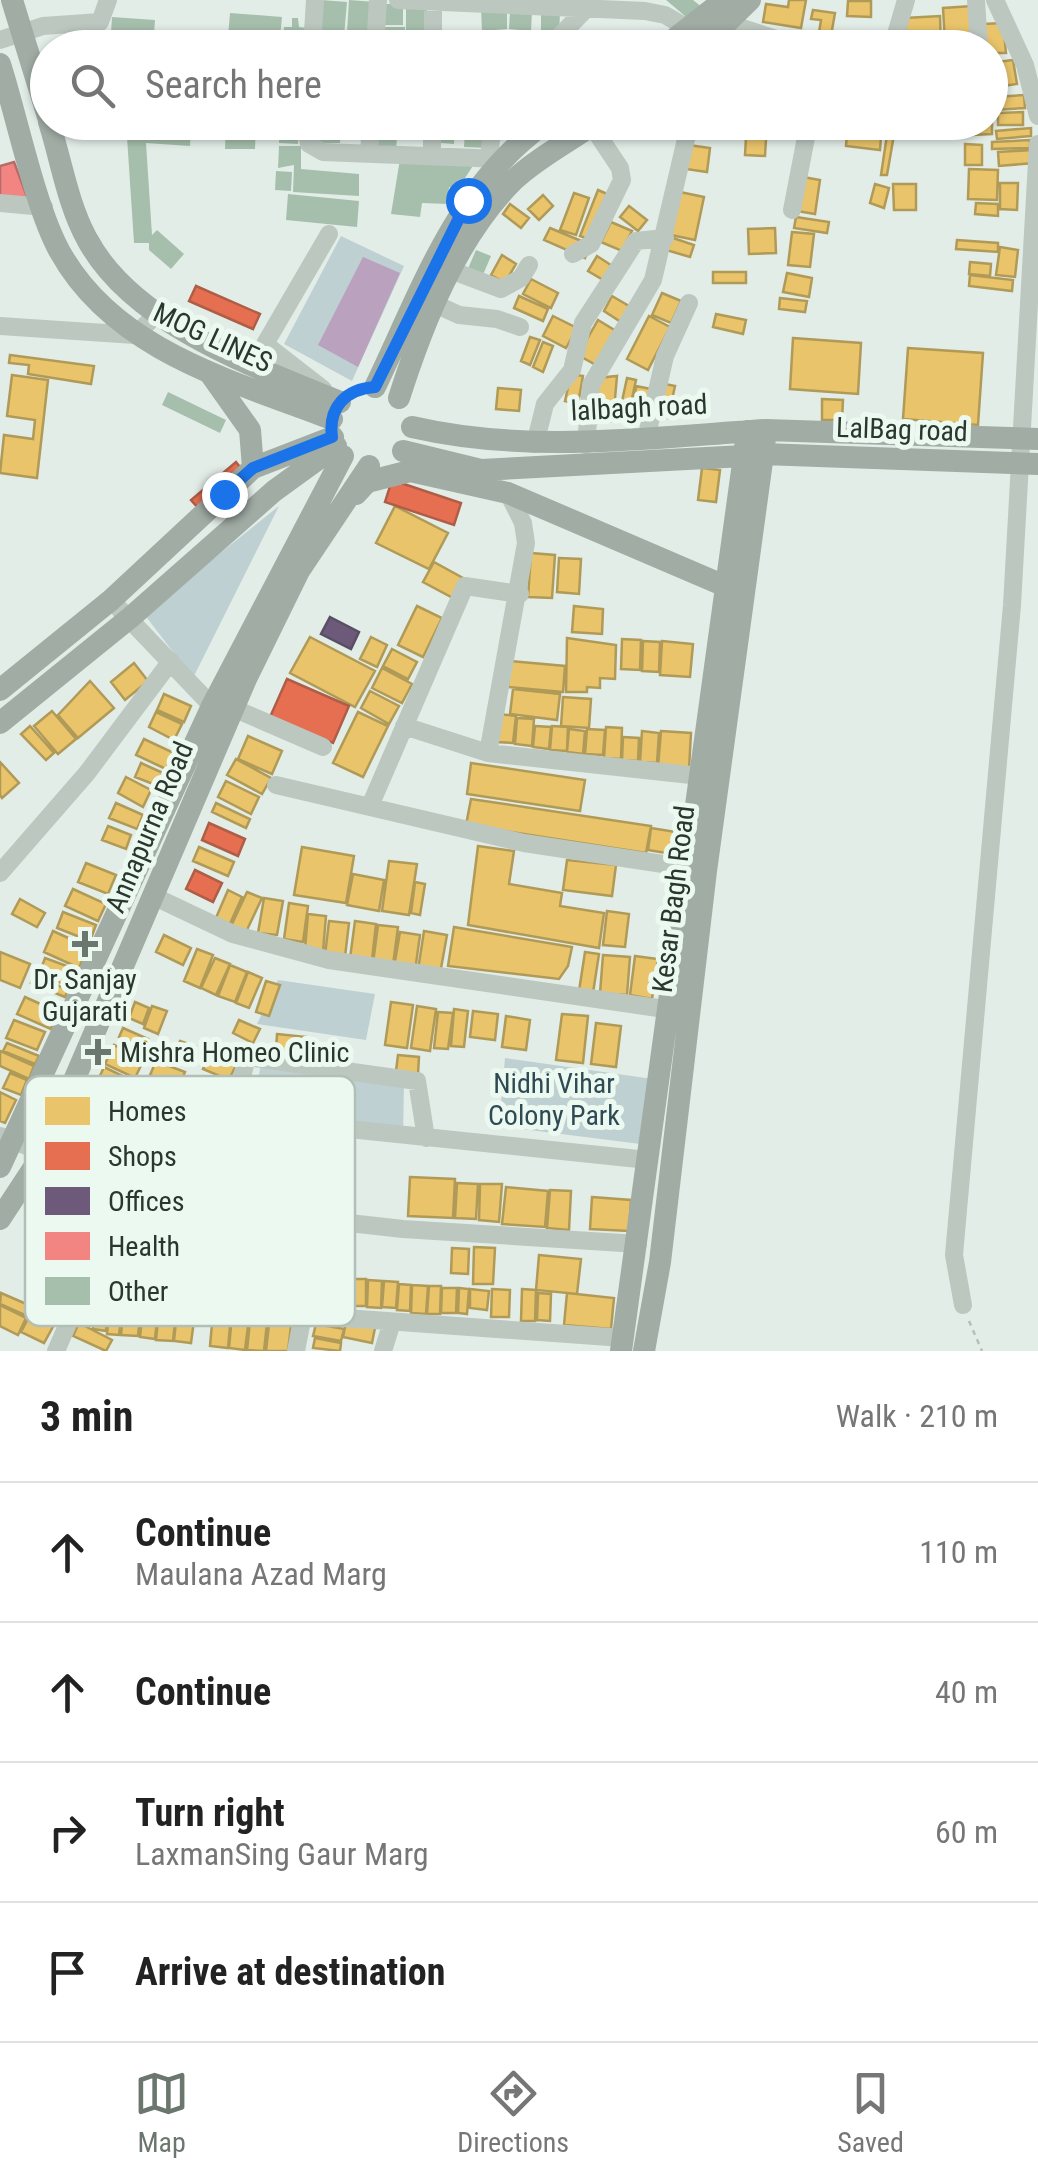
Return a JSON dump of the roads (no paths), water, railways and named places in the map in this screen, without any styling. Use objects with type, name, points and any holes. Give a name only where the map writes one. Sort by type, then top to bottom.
[{"type":"main road","points":[[12,0],[11,37],[30,80]]},
{"type":"main road","points":[[708,30],[724,0]]},
{"type":"main road","points":[[720,30],[750,0]]},
{"type":"main road","name":"MOG LINES","points":[[0,64],[58,250],[89,296],[134,335],[337,432]]},
{"type":"main road","points":[[54,140],[85,236],[108,273],[156,315],[264,371],[337,432],[368,466],[382,465],[403,451],[412,427],[400,398],[427,300],[458,215],[495,158],[522,140]]},
{"type":"main road","points":[[375,387],[427,300],[453,271],[488,209],[517,177],[571,140]]},
{"type":"main road","points":[[209,372],[250,430],[253,468]]},
{"type":"main road","points":[[0,723],[131,617],[337,432],[349,393],[375,387],[400,398]]},
{"type":"main road","name":"lalbagh road","points":[[412,427],[486,442],[535,444],[551,440],[586,445],[757,431],[1029,439]]},
{"type":"main road","points":[[754,455],[757,431]]},
{"type":"main road","points":[[0,690],[111,600],[253,468],[337,432]]},
{"type":"main road","name":"Annapurna Road","points":[[76,1076],[153,896],[222,707],[337,432]]},
{"type":"main road","points":[[403,451],[481,470],[510,482],[724,586]]},
{"type":"main road","name":"LalBag road","points":[[510,482],[633,459],[754,455],[1028,464]]},
{"type":"main road","name":"Kesar Bagh Road","points":[[644,1351],[660,1262],[700,776],[724,586],[754,455]]},
{"type":"main road","name":"Kesar Bagh Road","points":[[622,1344],[663,1065],[665,1010],[695,869],[754,455]]},
{"type":"main road","name":"Annapurna Road","points":[[38,1076],[222,707],[299,570],[368,466]]},
{"type":"main road","points":[[342,509],[367,482],[410,471],[510,482]]},
{"type":"main road","name":"Annapurna Road","points":[[0,1167],[6,1139],[25,1101]]},
{"type":"main road","name":"Annapurna Road","points":[[0,1219],[25,1182]]},
{"type":"street","points":[[31,30],[100,22],[108,0]]},
{"type":"street","points":[[314,30],[316,0]]},
{"type":"street","points":[[376,30],[378,0]]},
{"type":"street","points":[[398,0],[584,11],[638,6],[665,14],[687,30]]},
{"type":"street","points":[[897,30],[906,0]]},
{"type":"street","points":[[976,0],[978,30]]},
{"type":"street","points":[[995,0],[1024,65],[1038,116]]},
{"type":"street","points":[[433,2],[433,30]]},
{"type":"street","points":[[566,30],[584,11]]},
{"type":"street","points":[[730,24],[748,30]]},
{"type":"street","points":[[308,140],[314,150],[495,158],[494,140]]},
{"type":"street","points":[[369,154],[370,140]]},
{"type":"street","points":[[432,140],[432,154]]},
{"type":"street","points":[[574,254],[591,244],[622,180],[620,168],[603,140]]},
{"type":"street","points":[[586,445],[591,385],[646,294],[665,238],[686,140]]},
{"type":"street","points":[[792,210],[806,140]]},
{"type":"street","points":[[964,1306],[954,1255],[1028,464],[1038,144]]},
{"type":"street","points":[[0,203],[44,207]]},
{"type":"street","points":[[328,234],[266,344],[337,432]]},
{"type":"street","points":[[535,444],[545,404],[569,378],[588,312],[636,241],[665,238]]},
{"type":"street","points":[[453,271],[501,289],[521,278],[528,265]]},
{"type":"street","points":[[427,300],[459,315],[497,318],[520,327]]},
{"type":"street","points":[[646,439],[665,356],[689,303]]},
{"type":"street","points":[[0,326],[134,335],[156,315]]},
{"type":"street","points":[[488,753],[520,594],[523,523],[510,482]]},
{"type":"street","points":[[370,806],[466,586],[520,594]]},
{"type":"street","points":[[111,600],[222,707],[323,747]]},
{"type":"street","points":[[0,873],[87,773],[171,661]]},
{"type":"street","points":[[404,726],[488,753],[700,776]]},
{"type":"street","points":[[276,785],[524,843],[695,869]]},
{"type":"street","points":[[153,896],[233,934],[329,960],[665,1010]]},
{"type":"street","points":[[242,1076],[246,1058],[416,1082],[426,1138]]},
{"type":"street","points":[[355,1130],[648,1160]]},
{"type":"street","points":[[355,1224],[638,1244]]},
{"type":"street","points":[[355,1319],[537,1342],[622,1344]]},
{"type":"street","points":[[383,1351],[392,1322]]},
{"type":"street","points":[[56,1351],[67,1326]]},
{"type":"street","points":[[296,1351],[301,1326]]},
{"type":"place","name":"Dr Sanjay Gujarati","points":[[85,944]]},
{"type":"place","name":"Mishra Homeo Clinic","points":[[98,1052]]},
{"type":"park label","name":"Nidhi Vihar Colony Park","points":[[554,1099]]}]
